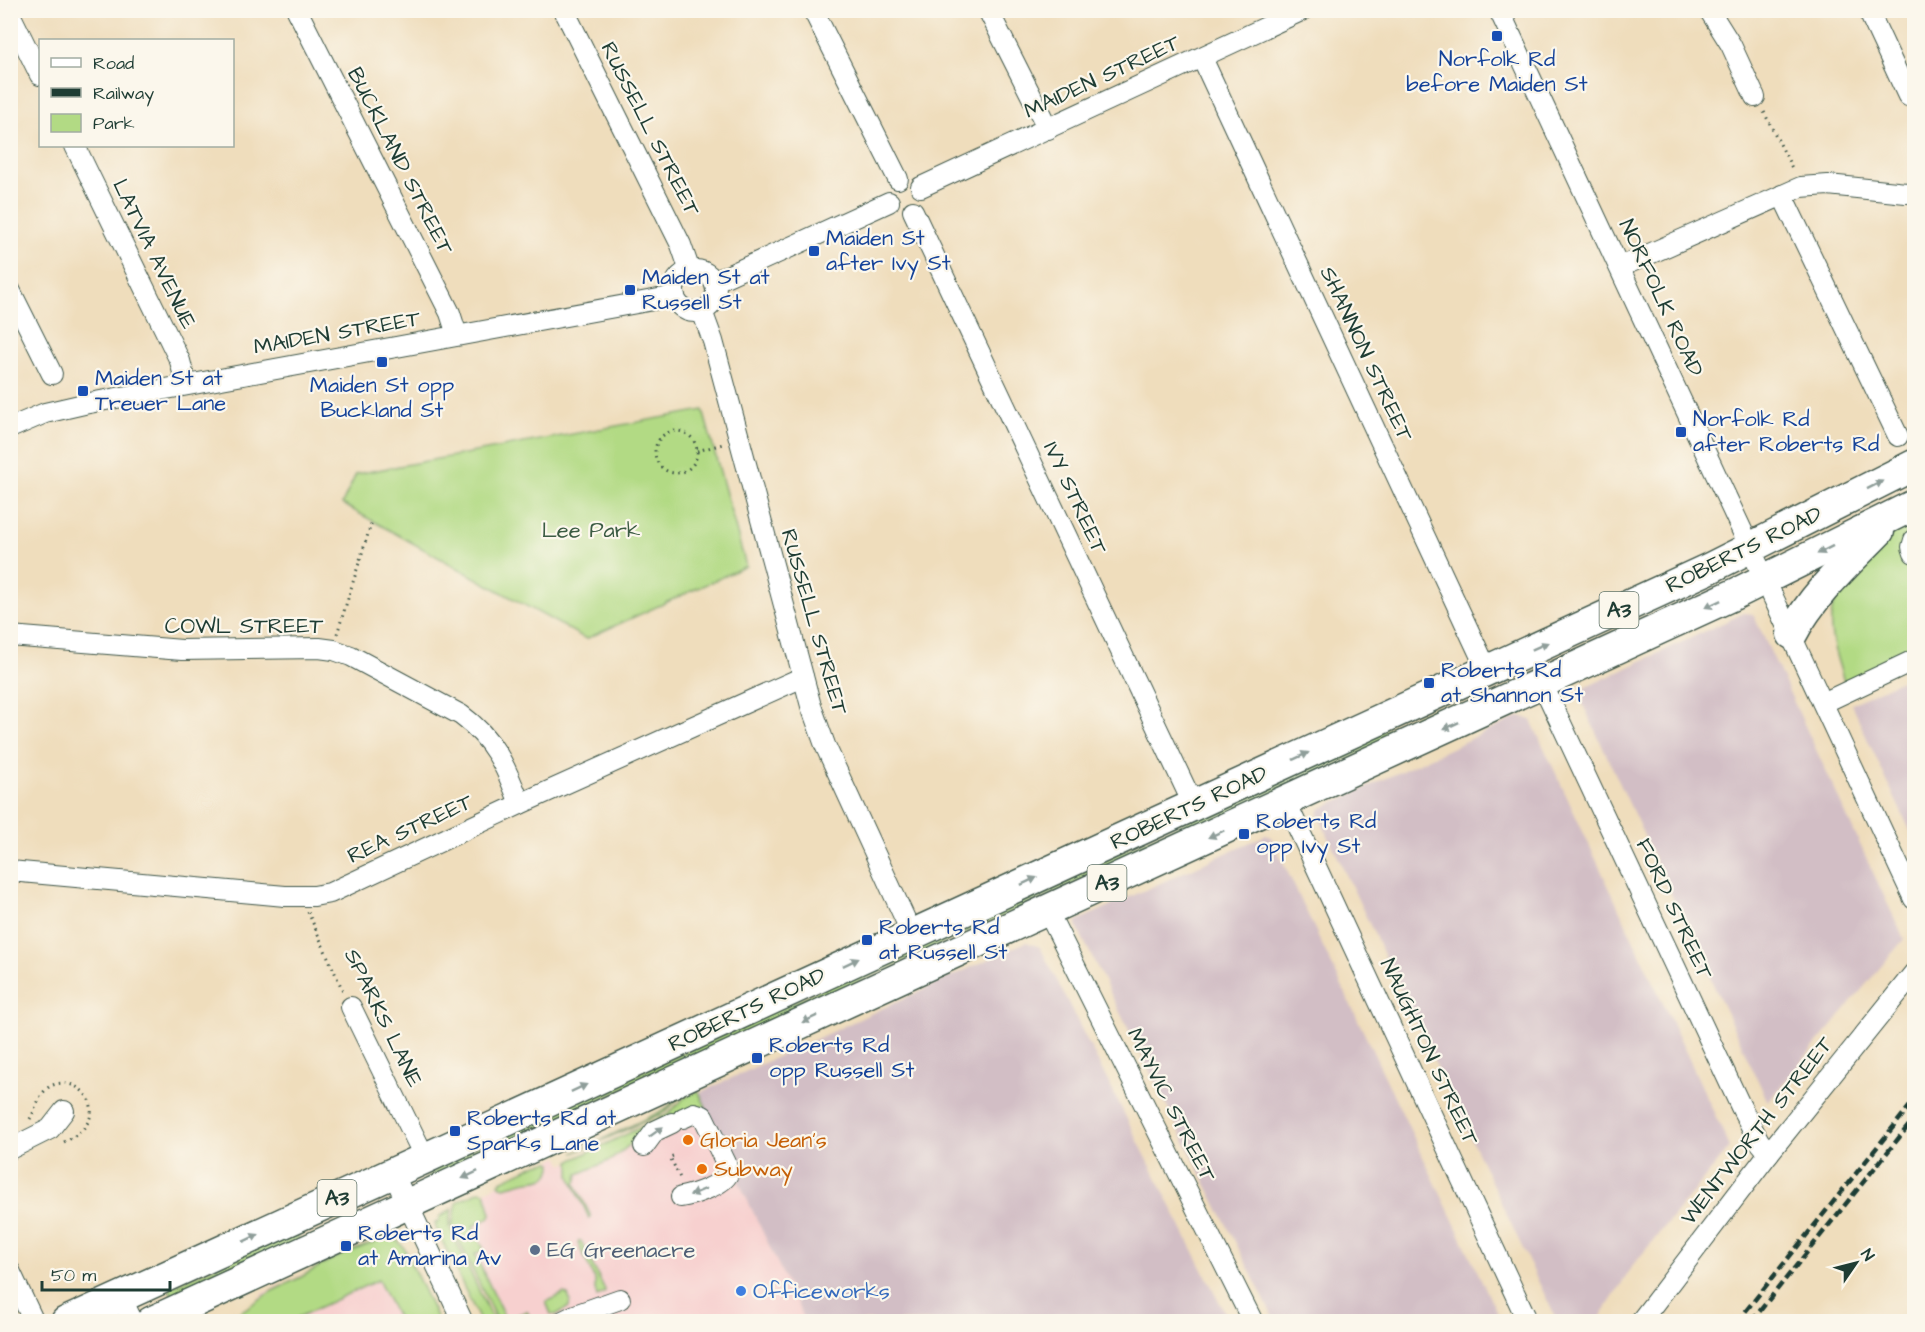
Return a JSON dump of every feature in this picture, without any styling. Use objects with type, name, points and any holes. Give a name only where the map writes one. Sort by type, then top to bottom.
[{"type":"highway","name":"ROBERTS ROAD","points":[[66,1322],[127,1309],[393,1173],[1750,548],[1914,465]]},
{"type":"highway","name":"ROBERTS ROAD","points":[[151,1322],[1286,802],[1766,579],[1905,509]]},
{"type":"highway","points":[[1792,634],[1800,618],[1819,594],[1905,509]]},
{"type":"street","name":"BUCKLAND STREET","points":[[297,10],[450,314],[457,335]]},
{"type":"street","name":"RUSSELL STREET","points":[[564,10],[668,216],[690,271]]},
{"type":"street","points":[[813,10],[898,178]]},
{"type":"street","points":[[988,10],[1048,129]]},
{"type":"street","name":"MAIDEN STREET","points":[[921,187],[1303,10]]},
{"type":"street","name":"NORFOLK ROAD","points":[[1499,10],[1914,899]]},
{"type":"street","points":[[1709,10],[1731,45],[1755,98]]},
{"type":"street","points":[[1868,10],[1908,96]]},
{"type":"street","points":[[10,14],[39,73]]},
{"type":"street","name":"SHANNON STREET","points":[[1202,58],[1487,670]]},
{"type":"street","name":"LATVIA AVENUE","points":[[75,147],[180,361],[186,384]]},
{"type":"street","points":[[909,177],[918,182],[921,187],[923,192],[921,203],[914,211],[902,212],[889,202],[888,191],[898,178],[909,177]]},
{"type":"street","points":[[1620,267],[1802,187],[1828,185],[1914,192]]},
{"type":"street","points":[[1782,195],[1898,436]]},
{"type":"street","points":[[714,282],[889,202]]},
{"type":"street","name":"IVY STREET","points":[[914,211],[1194,806]]},
{"type":"street","points":[[690,271],[703,272],[714,282],[715,299],[710,307],[702,311],[686,310],[680,306],[675,296],[677,280],[690,271]]},
{"type":"street","points":[[10,290],[52,374]]},
{"type":"street","name":"MAIDEN STREET","points":[[10,428],[45,413],[65,408],[675,296]]},
{"type":"street","name":"RUSSELL STREET","points":[[702,311],[713,341],[811,706],[825,745],[912,934]]},
{"type":"street","points":[[1914,540],[1912,547],[1914,553]]},
{"type":"street","name":"COWL STREET","points":[[10,636],[157,649],[212,651],[302,648],[334,650],[461,715],[476,726],[495,748],[520,804]]},
{"type":"street","points":[[1822,703],[1914,660]]},
{"type":"street","name":"REA STREET","points":[[10,871],[302,897],[330,893],[520,804],[803,677]]},
{"type":"street","name":"FORD STREET","points":[[1542,683],[1741,1107],[1768,1153]]},
{"type":"street","name":"NAUGHTON STREET","points":[[1286,802],[1528,1322]]},
{"type":"street","name":"MAYVIC STREET","points":[[1047,910],[1252,1322]]},
{"type":"street","name":"WENTWORTH STREET","points":[[1640,1322],[1768,1153],[1914,973]]},
{"type":"street","name":"SPARKS LANE","points":[[351,1007],[425,1158]]},
{"type":"street","points":[[10,1149],[50,1129],[64,1111]]},
{"type":"street","points":[[644,1146],[655,1131],[694,1113],[703,1116],[728,1170],[726,1179],[691,1196],[678,1191]]},
{"type":"street","points":[[393,1173],[463,1322]]},
{"type":"street","points":[[10,1272],[34,1322]]},
{"type":"street","points":[[190,1322],[210,1294]]},
{"type":"street","points":[[561,1322],[575,1314],[620,1299]]},
{"type":"path","points":[[1755,98],[1802,187]]},
{"type":"path","points":[[675,430],[687,434],[696,444],[697,451],[693,465],[687,470],[673,473],[660,466],[654,453],[657,440],[675,430]]},
{"type":"path","points":[[697,451],[740,439]]},
{"type":"path","points":[[334,650],[339,624],[372,521]]},
{"type":"path","name":"SPARKS LANE","points":[[302,897],[351,1007]]},
{"type":"path","points":[[673,1156],[670,1157],[682,1183],[678,1191]]},
{"type":"path","points":[[678,1173],[683,1171]]},
{"type":"shaded area","points":[[1744,613],[1753,614],[1904,939],[1768,1102],[1579,696],[1582,689]]},
{"type":"shaded area","points":[[1914,674],[1914,839],[1851,704]]},
{"type":"shaded area","points":[[1520,716],[1531,720],[1730,1147],[1634,1264],[1598,1321],[1557,1321],[1318,815],[1320,809]]},
{"type":"shaded area","points":[[1266,835],[1271,837],[1501,1321],[1275,1321],[1077,927],[1077,921]]},
{"type":"shaded area","points":[[1026,942],[1040,947],[1229,1321],[805,1321],[697,1094]]},
{"type":"shaded area","points":[[697,1094],[805,1321],[504,1321],[453,1213],[456,1205],[558,1157],[563,1165],[679,1112]]},
{"type":"shaded area","points":[[373,1242],[418,1322],[220,1322],[246,1310],[265,1292]]},
{"type":"green space","name":"Lee Park","points":[[703,410],[746,566],[586,639],[342,504],[356,474]]},
{"type":"green space","points":[[1914,518],[1911,558],[1914,564],[1914,651],[1845,685],[1831,631],[1832,609],[1836,598],[1827,592],[1889,535]]},
{"type":"green space","points":[[1436,707],[1441,716],[424,1180],[441,1164]]},
{"type":"green space","points":[[696,1087],[683,1094],[665,1112],[574,1153],[666,1109],[680,1094]]},
{"type":"green space","points":[[698,1090],[706,1107],[648,1130],[611,1160],[578,1174],[575,1183],[591,1217],[589,1218],[570,1176],[570,1161],[667,1115],[684,1098]]},
{"type":"green space","points":[[552,1163],[551,1172],[542,1179],[505,1187],[499,1184],[537,1164]]},
{"type":"green space","points":[[480,1191],[485,1192],[491,1214],[489,1218],[473,1226],[484,1250],[475,1254],[506,1320],[527,1311],[529,1321],[497,1321],[452,1226],[457,1202]]},
{"type":"green space","points":[[452,1209],[449,1226],[493,1321],[480,1321],[436,1228],[435,1223],[438,1223],[439,1217]]},
{"type":"green space","points":[[298,1235],[299,1239],[173,1298],[169,1288],[280,1237]]},
{"type":"green space","points":[[387,1237],[396,1239],[404,1248],[438,1321],[399,1321],[378,1280],[290,1321],[227,1321],[272,1291],[332,1259]]},
{"type":"green space","points":[[579,1241],[605,1290],[597,1297],[595,1280],[578,1244]]},
{"type":"green space","points":[[564,1293],[570,1300],[569,1307],[556,1315],[551,1314],[546,1302]]},
{"type":"railway","points":[[1737,1322],[1914,1101]]},
{"type":"railway","points":[[1751,1322],[1914,1119]]},
{"type":"place","name":"Norfolk Rd before Maiden St","points":[[1497,36]]},
{"type":"place","name":"Maiden St after Ivy St","points":[[814,251]]},
{"type":"place","name":"Maiden St at Russell St","points":[[630,290]]},
{"type":"place","name":"Maiden St opp Buckland St","points":[[382,362]]},
{"type":"place","name":"Maiden St at Treuer Lane","points":[[83,391]]},
{"type":"place","name":"Norfolk Rd after Roberts Rd","points":[[1681,432]]},
{"type":"place","name":"Roberts Rd at Shannon St","points":[[1429,683]]},
{"type":"place","name":"Roberts Rd opp Ivy St","points":[[1244,834]]},
{"type":"place","name":"Roberts Rd at Russell St","points":[[867,940]]},
{"type":"place","name":"Roberts Rd opp Russell St","points":[[757,1058]]},
{"type":"place","name":"Roberts Rd at Sparks Lane","points":[[455,1131]]},
{"type":"place","name":"Gloria Jean's","points":[[688,1140]]},
{"type":"place","name":"Subway","points":[[702,1169]]},
{"type":"place","name":"Roberts Rd at Amarina Av","points":[[346,1246]]},
{"type":"place","name":"EG Greenacre","points":[[535,1250]]},
{"type":"place","name":"Officeworks","points":[[741,1291]]}]
